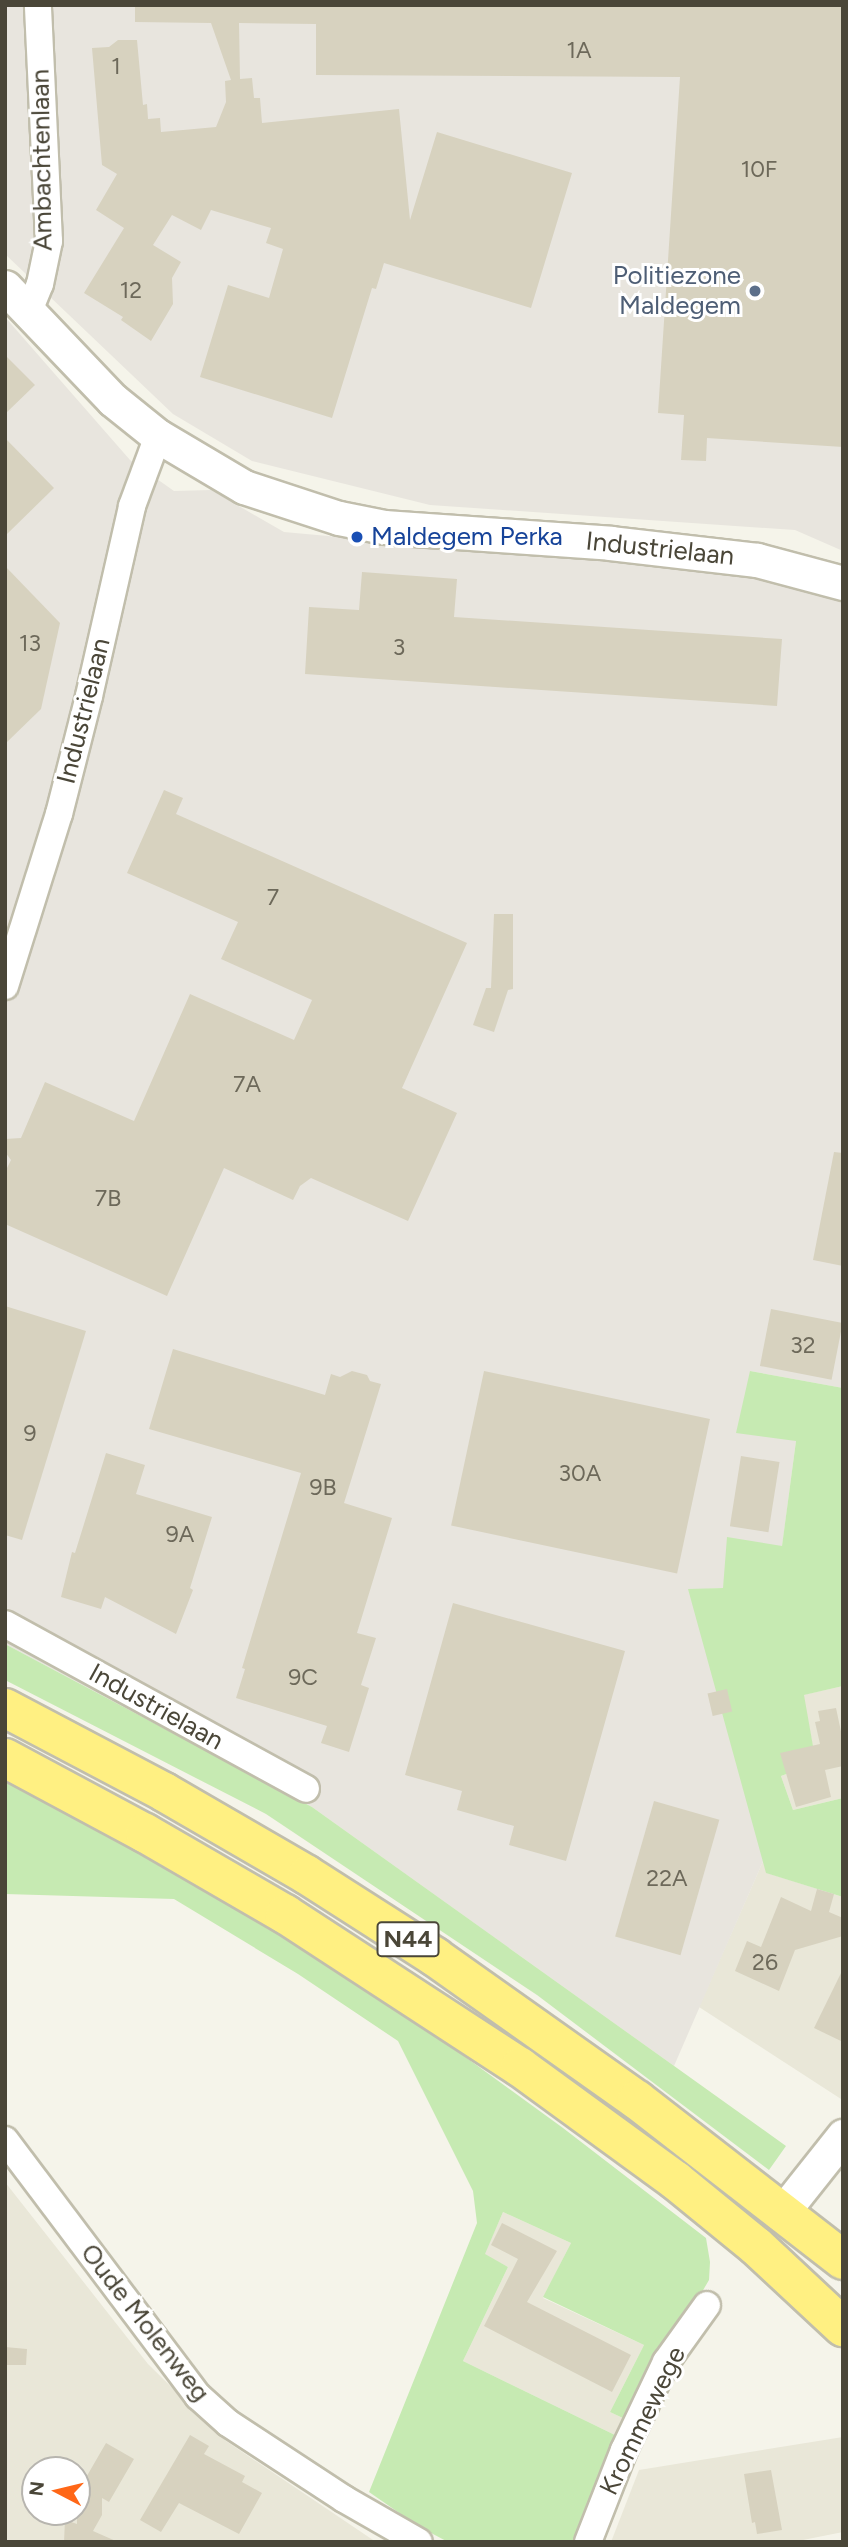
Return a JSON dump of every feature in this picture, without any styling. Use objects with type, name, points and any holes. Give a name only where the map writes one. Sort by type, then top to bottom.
[{"type":"highway","name":"N44","points":[[5,1708],[164,1791],[425,1950],[637,2100],[843,2260]]},
{"type":"highway","name":"N44","points":[[5,1758],[169,1846],[368,1967],[520,2067],[675,2179],[756,2246],[843,2327]]},
{"type":"street","name":"Ambachtenlaan","points":[[29,312],[40,284],[48,241],[38,5]]},
{"type":"street","name":"Industrielaan","points":[[5,287],[113,400],[159,436],[244,488],[339,518],[384,527],[610,543],[757,559],[843,583]]},
{"type":"street","name":"Industrielaan","points":[[5,986],[62,801],[132,506],[159,436]]},
{"type":"street","name":"Industrielaan","points":[[5,1624],[306,1789]]},
{"type":"street","points":[[756,2246],[843,2136]]},
{"type":"street","name":"Oude Molenweg","points":[[5,2140],[198,2396],[251,2438],[396,2531],[419,2542]]},
{"type":"street","name":"Krommewege","points":[[588,2542],[624,2449],[666,2362],[707,2305]]},
{"type":"shaded area","points":[[5,5],[843,5],[843,551],[795,530],[430,505],[252,461],[173,414],[5,254]]},
{"type":"shaded area","points":[[5,317],[130,460],[174,491],[211,490],[284,532],[769,576],[843,600],[843,1388],[750,1371],[796,1441],[782,1547],[723,1588],[689,1590],[764,1859],[674,2066],[312,1807],[5,1644]]},
{"type":"shaded area","points":[[843,1686],[843,1798],[793,1810],[781,1776],[816,1763],[803,1695]]},
{"type":"shaded area","points":[[764,1859],[767,1873],[843,1897],[841,2099],[699,2007]]},
{"type":"shaded area","points":[[5,2182],[148,2364],[226,2441],[376,2542],[5,2542]]},
{"type":"shaded area","points":[[503,2212],[571,2243],[543,2298],[644,2345],[610,2412],[627,2420],[617,2436],[463,2361],[508,2267],[484,2255]]},
{"type":"shaded area","points":[[843,2437],[843,2532],[793,2542],[611,2542],[639,2470]]},
{"type":"green space","points":[[750,1371],[843,1388],[843,1686],[804,1695],[816,1763],[781,1776],[793,1810],[843,1798],[843,1897],[766,1873],[688,1589],[723,1588],[727,1537],[782,1546],[796,1441],[736,1433]]},
{"type":"green space","points":[[5,1644],[312,1807],[786,2146],[769,2170],[537,1995],[266,1814],[5,1680]]},
{"type":"green space","points":[[5,1781],[154,1855],[376,1992],[563,2128],[706,2238],[710,2262],[709,2280],[627,2420],[610,2412],[644,2345],[543,2297],[571,2243],[503,2212],[485,2254],[508,2267],[463,2361],[617,2436],[578,2542],[448,2542],[418,2526],[369,2492],[477,2223],[473,2191],[398,2041],[298,1974],[174,1899],[5,1894]]},
{"type":"building","points":[[135,5],[843,5],[843,447],[707,438],[706,461],[681,460],[684,415],[658,413],[680,77],[316,75],[316,24],[239,23],[240,79],[252,78],[254,98],[260,98],[262,123],[399,109],[410,220],[437,132],[572,173],[531,308],[384,263],[376,289],[372,288],[332,418],[200,377],[228,285],[269,298],[283,249],[266,243],[271,228],[211,210],[201,230],[172,215],[153,245],[181,262],[172,278],[173,304],[151,341],[121,320],[123,317],[84,293],[124,228],[96,210],[117,174],[102,165],[92,48],[109,47],[118,40],[137,40],[143,105],[147,104],[148,119],[160,118],[161,132],[216,127],[226,102],[225,81],[231,80],[211,23],[135,22]]},
{"type":"building","points":[[5,355],[35,385],[5,414]]},
{"type":"building","points":[[5,438],[54,488],[5,536]]},
{"type":"building","points":[[5,566],[60,623],[41,709],[5,744]]},
{"type":"building","points":[[362,572],[457,579],[454,617],[782,639],[777,706],[305,674],[309,607],[359,610]]},
{"type":"building","points":[[164,790],[183,798],[176,814],[467,943],[402,1088],[457,1113],[408,1221],[311,1178],[300,1186],[293,1200],[224,1168],[167,1296],[5,1224],[5,1172],[11,1160],[5,1152],[5,1139],[21,1138],[45,1082],[134,1121],[190,994],[294,1040],[312,1000],[221,959],[238,922],[127,873]]},
{"type":"building","points":[[494,914],[513,914],[513,989],[508,990],[494,1032],[473,1025],[486,988],[491,988]]},
{"type":"building","points":[[834,1152],[843,1153],[843,1266],[813,1260]]},
{"type":"building","points":[[5,1306],[86,1331],[22,1540],[5,1535]]},
{"type":"building","points":[[771,1309],[843,1323],[832,1380],[760,1366]]},
{"type":"building","points":[[173,1349],[325,1395],[331,1374],[340,1377],[352,1371],[367,1375],[370,1381],[381,1384],[344,1503],[392,1518],[357,1633],[376,1638],[361,1685],[369,1688],[349,1752],[321,1743],[327,1726],[236,1698],[245,1669],[242,1668],[301,1473],[149,1429]]},
{"type":"building","points":[[484,1371],[710,1419],[677,1574],[451,1526]]},
{"type":"building","points":[[106,1453],[145,1465],[136,1494],[212,1517],[190,1588],[193,1590],[176,1634],[105,1597],[101,1609],[61,1597],[72,1552],[75,1553]]},
{"type":"building","points":[[741,1456],[780,1462],[768,1532],[730,1526]]},
{"type":"building","points":[[453,1603],[625,1651],[566,1861],[509,1845],[514,1826],[457,1810],[462,1791],[405,1775]]},
{"type":"building","points":[[727,1689],[732,1711],[713,1716],[708,1693]]},
{"type":"building","points":[[836,1708],[843,1741],[843,1766],[825,1770],[831,1797],[796,1807],[780,1753],[820,1744],[815,1722],[820,1721],[818,1711]]},
{"type":"building","points":[[654,1801],[719,1820],[681,1955],[615,1937]]},
{"type":"building","points":[[817,1889],[834,1894],[829,1912],[843,1918],[843,1936],[795,1950],[779,1991],[735,1971],[747,1941],[761,1947],[781,1897],[811,1911]]},
{"type":"building","points":[[843,1969],[843,2042],[814,2028]]},
{"type":"building","points":[[502,2223],[557,2251],[527,2302],[631,2355],[612,2392],[484,2326],[518,2259],[491,2245]]},
{"type":"building","points":[[5,2347],[27,2349],[26,2365],[5,2365]]},
{"type":"building","points":[[190,2435],[209,2446],[204,2454],[245,2476],[242,2482],[262,2493],[239,2534],[179,2503],[161,2532],[140,2520]]},
{"type":"building","points":[[106,2443],[134,2459],[109,2502],[102,2498],[102,2515],[93,2531],[118,2542],[64,2542],[65,2526],[91,2526],[91,2469]]},
{"type":"building","points":[[771,2470],[782,2530],[757,2534],[755,2522],[752,2523],[744,2474]]},
{"type":"place","name":"Politiezone Maldegem","points":[[755,291]]},
{"type":"place","name":"Maldegem Perka","points":[[357,537]]}]
